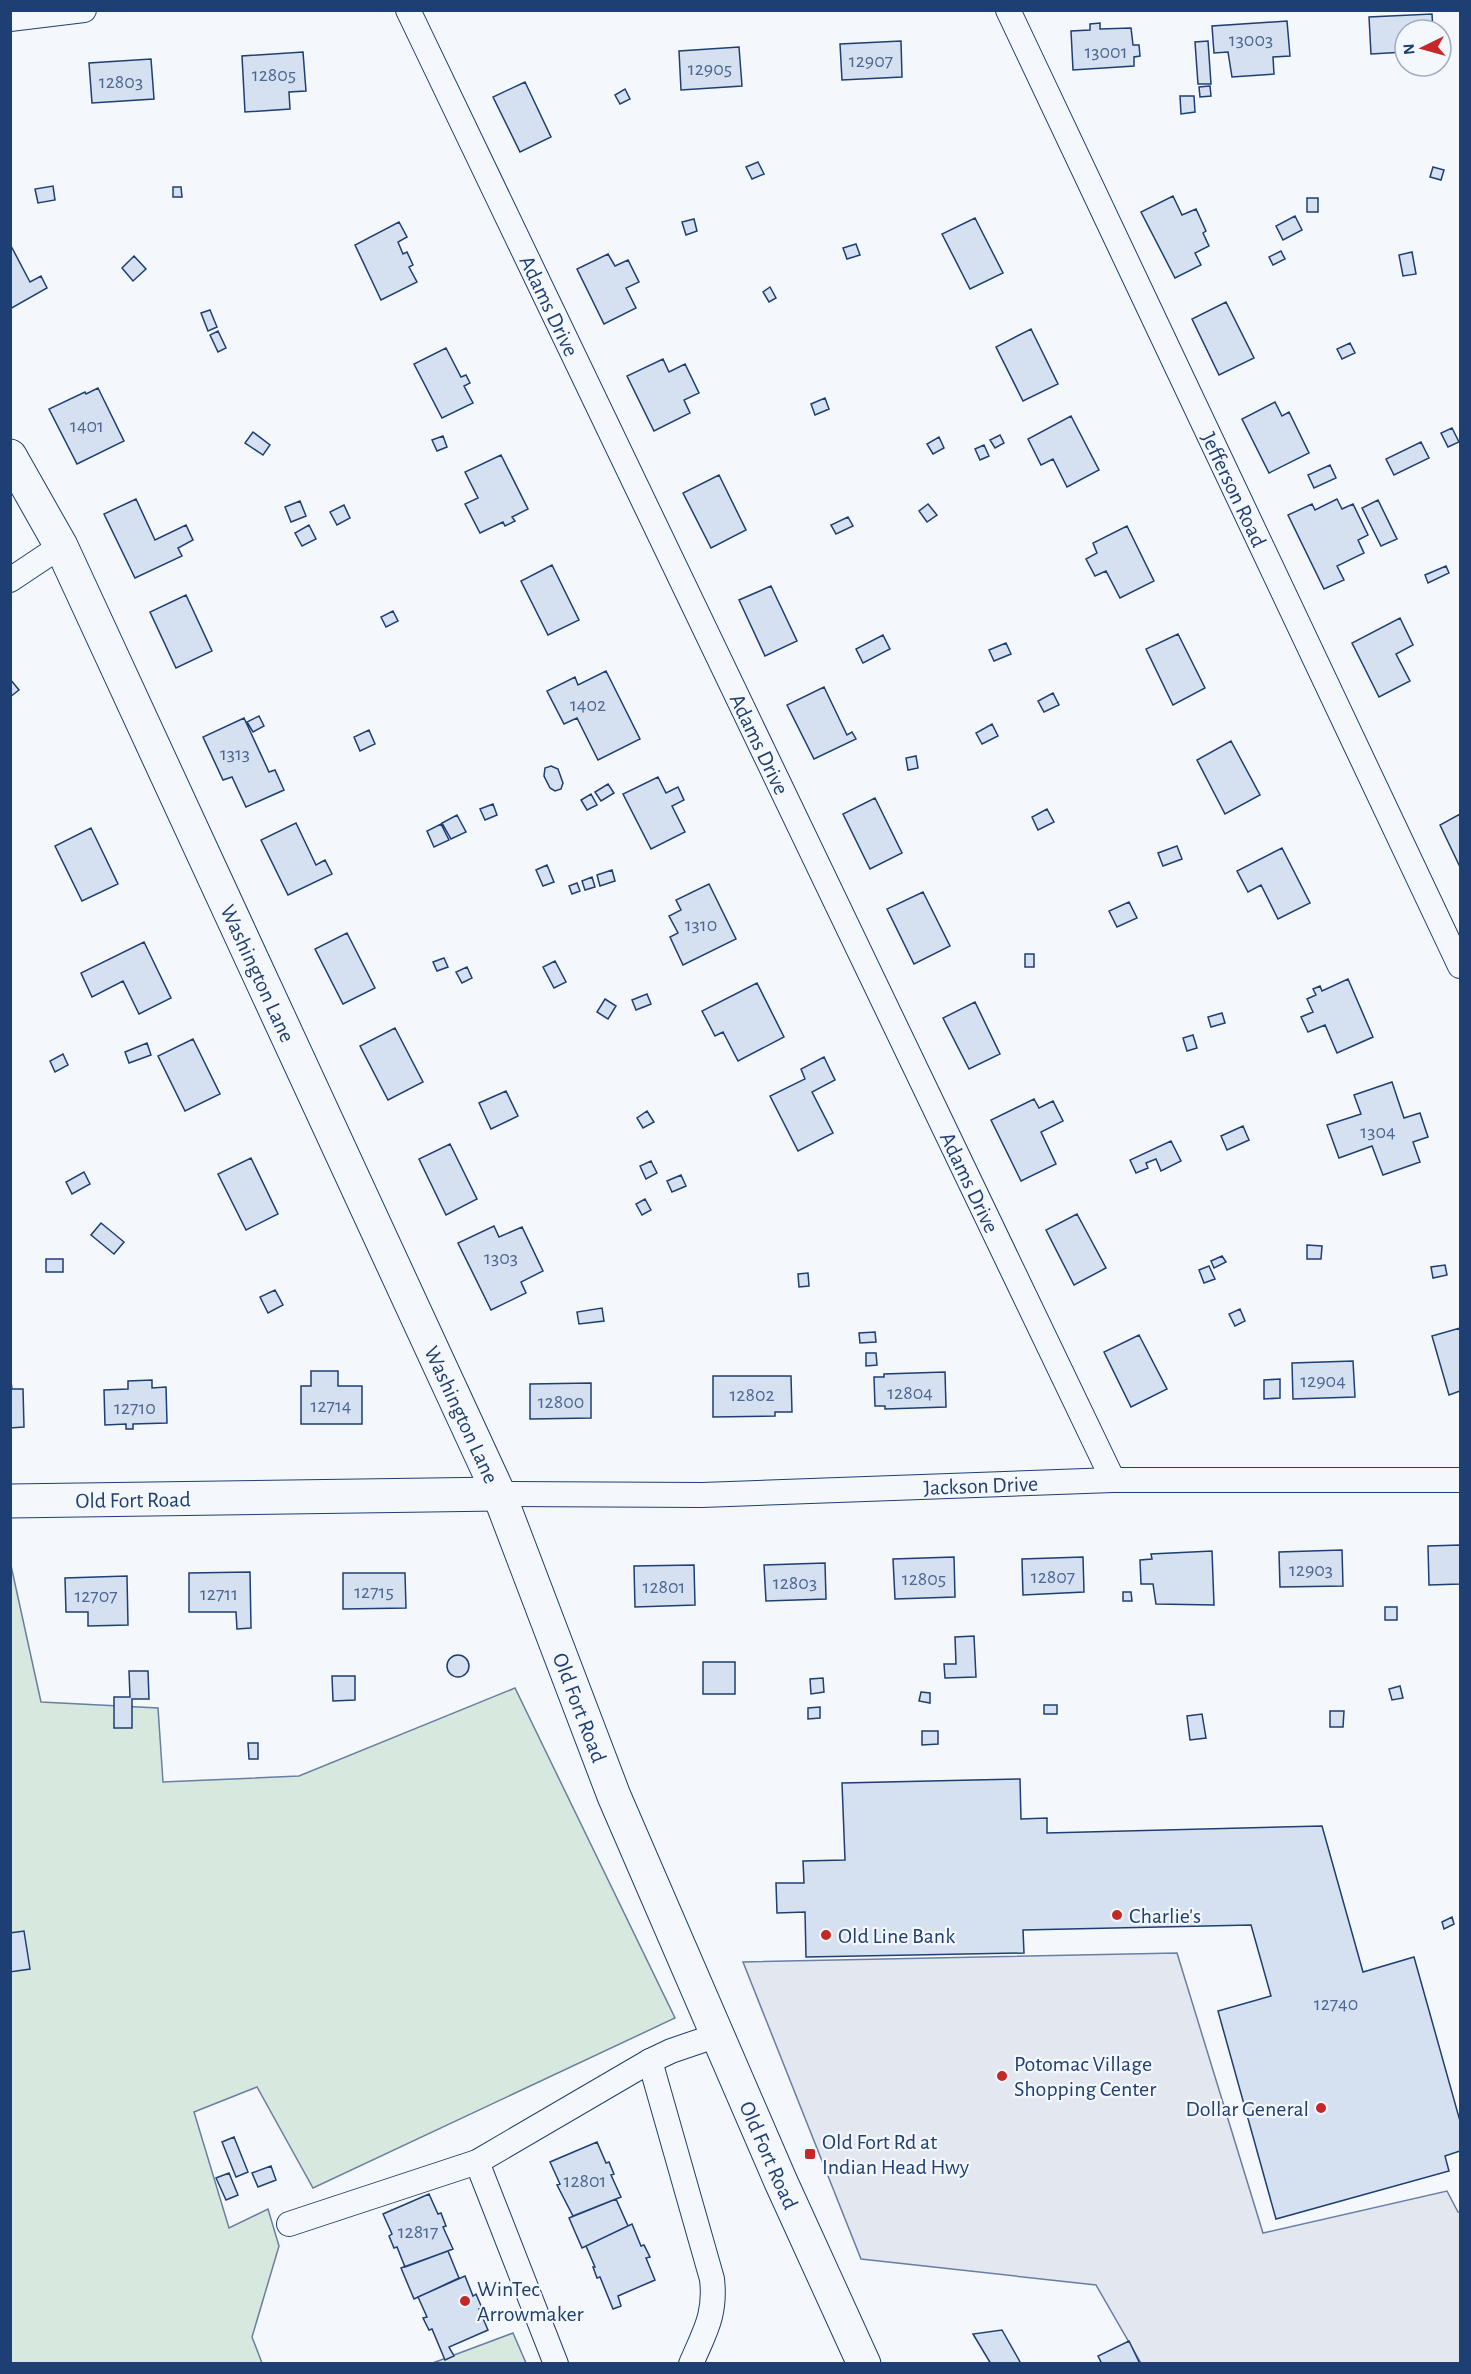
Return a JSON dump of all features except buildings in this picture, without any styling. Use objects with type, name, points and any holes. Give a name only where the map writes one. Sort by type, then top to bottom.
[{"type":"main road","name":"Washington Lane","points":[[10,456],[61,546],[499,1494]]},
{"type":"main road","name":"Old Fort Road","points":[[10,1501],[499,1494],[614,1796],[781,2182],[864,2364]]},
{"type":"street","points":[[10,19],[84,10]]},
{"type":"street","name":"Adams Drive","points":[[408,10],[1113,1480]]},
{"type":"street","name":"Jefferson Road","points":[[1008,10],[1461,966]]},
{"type":"street","points":[[10,580],[61,546]]},
{"type":"street","name":"Jackson Drive","points":[[499,1494],[702,1495],[1113,1480],[1461,1480]]},
{"type":"street","points":[[289,2224],[477,2162],[650,2061],[670,2051],[718,2035]]},
{"type":"street","points":[[650,2061],[713,2288],[712,2316],[691,2364]]},
{"type":"street","points":[[477,2162],[556,2364]]},
{"type":"shaded area","points":[[10,1561],[41,1702],[158,1708],[163,1782],[299,1776],[515,1688],[675,2018],[313,2188],[257,2087],[194,2112],[229,2228],[268,2209],[279,2246],[252,2337],[262,2363],[11,2363]]},
{"type":"shaded area","name":"Potomac Village Shopping Center","points":[[1177,1953],[1263,2233],[1447,2191],[1460,2212],[1460,2363],[1141,2363],[1096,2285],[861,2259],[743,1962]]},
{"type":"shaded area","points":[[513,2333],[526,2363],[430,2364]]},
{"type":"place","name":"Charlie's","points":[[1117,1915]]},
{"type":"place","name":"Old Line Bank","points":[[826,1935]]},
{"type":"place","name":"Potomac Village Shopping Center","points":[[1002,2076]]},
{"type":"place","name":"Dollar General","points":[[1321,2108]]},
{"type":"place","name":"Old Fort Rd at Indian Head Hwy","points":[[810,2154]]},
{"type":"place","name":"WinTec Arrowmaker","points":[[465,2301]]}]
